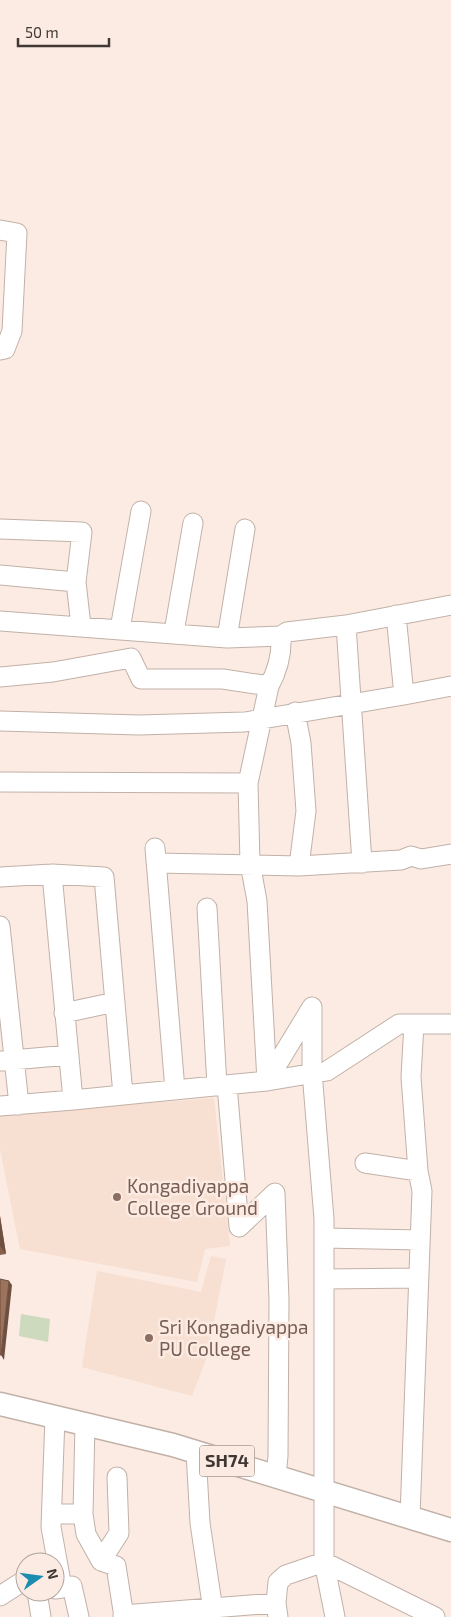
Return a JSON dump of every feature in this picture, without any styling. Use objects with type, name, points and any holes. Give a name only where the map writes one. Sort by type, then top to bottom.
[{"type":"main road","name":"SH74","points":[[0,1404],[196,1452],[451,1530]]},
{"type":"street","points":[[0,230],[17,233],[12,331],[5,349],[0,350]]},
{"type":"street","points":[[120,630],[141,511]]},
{"type":"street","points":[[174,632],[193,523]]},
{"type":"street","points":[[0,529],[82,532],[76,582],[81,626]]},
{"type":"street","points":[[227,638],[245,529]]},
{"type":"street","points":[[0,575],[76,582]]},
{"type":"street","points":[[0,621],[174,632],[227,638],[282,636],[287,632],[346,625],[451,605]]},
{"type":"street","points":[[396,615],[404,695]]},
{"type":"street","points":[[346,625],[362,863]]},
{"type":"street","points":[[268,1081],[257,900],[250,864],[248,783],[269,686],[275,676],[282,650],[282,636]]},
{"type":"street","points":[[0,677],[53,672],[131,658],[141,678],[220,678],[269,686]]},
{"type":"street","points":[[0,721],[139,725],[245,722],[451,686]]},
{"type":"street","points":[[295,712],[302,743],[306,812],[299,866]]},
{"type":"street","points":[[0,782],[248,783]]},
{"type":"street","points":[[175,1090],[155,856],[299,866],[401,860],[411,856],[421,859],[451,854]]},
{"type":"street","points":[[0,877],[52,874],[104,877],[123,1095]]},
{"type":"street","points":[[52,874],[68,1055],[74,1100]]},
{"type":"street","points":[[207,908],[222,1086],[239,1227],[275,1193],[279,1300],[278,1456],[276,1476]]},
{"type":"street","points":[[0,926],[7,1060],[19,1105]]},
{"type":"street","points":[[64,1013],[115,1002]]},
{"type":"street","points":[[268,1081],[312,1007],[312,1072],[324,1238],[324,1562],[335,1617]]},
{"type":"street","points":[[0,1106],[222,1086],[268,1081],[312,1072],[327,1071],[399,1024],[451,1024]]},
{"type":"street","points":[[410,1517],[422,1191],[418,1171],[411,1077],[414,1024]]},
{"type":"street","points":[[7,1060],[68,1055]]},
{"type":"street","points":[[365,1163],[418,1171]]},
{"type":"street","points":[[324,1238],[420,1240]]},
{"type":"street","points":[[324,1279],[419,1278]]},
{"type":"street","points":[[54,1552],[51,1528],[55,1417]]},
{"type":"street","points":[[85,1424],[84,1514],[86,1534],[101,1561],[116,1566],[123,1616],[277,1610],[278,1582],[286,1575],[324,1562],[435,1617]]},
{"type":"street","points":[[196,1452],[200,1523],[214,1613]]},
{"type":"street","points":[[101,1561],[118,1533],[117,1477]]},
{"type":"street","points":[[52,1514],[84,1514]]},
{"type":"street","points":[[0,1596],[15,1586]]},
{"type":"street","points":[[65,1588],[72,1586],[79,1617]]},
{"type":"street","points":[[39,1602],[41,1617]]},
{"type":"shaded area","name":"Kongadiyappa College Ground","points":[[214,1098],[230,1246],[205,1249],[197,1282],[20,1249],[0,1149],[0,1115]]},
{"type":"shaded area","name":"Sri Kongadiyappa PU College","points":[[211,1256],[226,1259],[207,1357],[192,1396],[82,1367],[97,1271],[201,1292]]},
{"type":"green space","points":[[21,1314],[50,1319],[48,1342],[19,1336]]},
{"type":"building","points":[[0,1279],[9,1281],[1,1355],[0,1355]]},
{"type":"place","name":"Kongadiyappa College Ground","points":[[117,1197]]},
{"type":"place","name":"Sri Kongadiyappa PU College","points":[[149,1338]]}]
